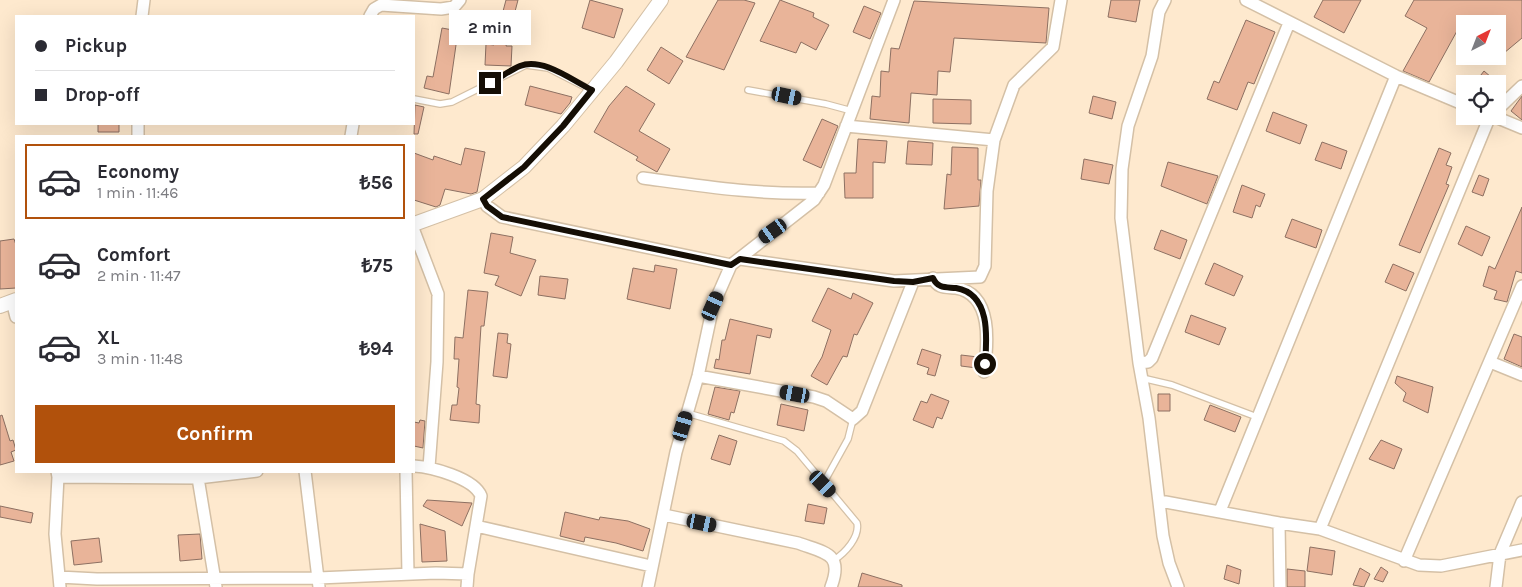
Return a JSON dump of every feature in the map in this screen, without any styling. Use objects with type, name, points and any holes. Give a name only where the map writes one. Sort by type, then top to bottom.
[{"type":"street","points":[[142,15],[144,0]]},
{"type":"street","points":[[371,15],[381,5],[441,9],[454,7],[460,0]]},
{"type":"street","points":[[415,224],[483,199],[524,167],[563,126],[661,0]]},
{"type":"street","points":[[648,587],[676,452],[698,376],[713,306],[736,262],[762,239],[814,200],[819,193],[894,0]]},
{"type":"street","points":[[483,199],[487,206],[502,217],[736,262],[913,282],[933,278],[977,278],[984,271],[987,191],[994,140],[1014,85],[1053,47],[1061,0],[1057,0]]},
{"type":"street","points":[[1165,0],[1159,12],[1152,56],[1128,126],[1122,169],[1121,218],[1165,550],[1178,587]]},
{"type":"street","points":[[1246,0],[1396,76],[1456,101]]},
{"type":"street","points":[[1139,363],[1148,362],[1152,358],[1289,23]]},
{"type":"street","points":[[1220,511],[1396,76]]},
{"type":"street","points":[[1506,101],[1522,86]]},
{"type":"street","points":[[1506,122],[1522,128]]},
{"type":"street","points":[[1320,529],[1488,125]]},
{"type":"street","points":[[846,126],[994,140]]},
{"type":"street","points":[[643,178],[731,190],[785,194],[819,193]]},
{"type":"street","points":[[415,234],[438,294],[437,362],[429,466]]},
{"type":"street","points":[[933,278],[943,288],[966,291],[979,303],[987,344],[984,372]]},
{"type":"street","points":[[698,376],[814,397],[826,401],[853,419],[862,411],[913,282]]},
{"type":"street","points":[[1404,561],[1522,286]]},
{"type":"street","points":[[9,302],[15,315]]},
{"type":"street","points":[[1490,362],[1522,375]]},
{"type":"street","points":[[415,466],[429,466],[476,487],[481,496],[467,587]]},
{"type":"street","points":[[240,473],[198,478],[58,474],[55,534],[60,582],[97,579],[318,582],[408,574],[468,574]]},
{"type":"street","points":[[305,473],[318,582]]},
{"type":"street","points":[[406,473],[408,574]]},
{"type":"street","points":[[198,478],[215,582]]},
{"type":"street","points":[[1160,501],[1220,511],[1279,524],[1320,529],[1419,566],[1442,566],[1522,550]]},
{"type":"street","points":[[1496,587],[1500,554],[1522,502]]},
{"type":"street","points":[[664,515],[798,543],[826,554],[836,564],[835,575],[830,587]]},
{"type":"street","points":[[1279,524],[1280,587]]},
{"type":"street","points":[[476,526],[651,566]]},
{"type":"lane","points":[[415,99],[440,104],[452,102],[526,65],[548,68],[592,90]]},
{"type":"lane","points":[[748,90],[826,104],[852,111]]},
{"type":"lane","points":[[1142,378],[1172,385],[1257,417]]},
{"type":"lane","points":[[687,414],[777,437],[797,451],[858,525],[858,531],[847,550],[834,560]]},
{"type":"lane","points":[[823,484],[848,439],[853,419]]},
{"type":"building","points":[[506,0],[518,0],[506,46],[512,46],[511,66],[485,65],[486,44],[494,45]]},
{"type":"building","points":[[590,0],[623,9],[614,38],[582,28]]},
{"type":"building","points":[[718,0],[744,0],[755,3],[724,70],[686,57]]},
{"type":"building","points":[[780,0],[814,13],[813,17],[829,25],[816,50],[801,42],[796,53],[760,41]]},
{"type":"building","points":[[1111,0],[1140,0],[1136,22],[1108,17]]},
{"type":"building","points":[[1323,0],[1361,0],[1344,33],[1314,17]]},
{"type":"building","points":[[1414,0],[1522,0],[1522,38],[1506,51],[1506,15],[1456,15],[1456,33],[1429,82],[1403,71],[1427,28],[1405,16]]},
{"type":"building","points":[[914,1],[1049,8],[1046,43],[954,38],[950,72],[938,71],[937,95],[911,93],[909,123],[870,119],[872,96],[880,97],[881,71],[889,72],[891,48],[899,49]]},
{"type":"building","points":[[864,6],[881,13],[870,39],[853,32]]},
{"type":"building","points":[[1246,20],[1275,32],[1254,84],[1248,82],[1237,110],[1207,99],[1214,81],[1219,83]]},
{"type":"building","points":[[442,28],[458,31],[449,94],[424,88],[427,76],[433,77]]},
{"type":"building","points":[[661,47],[683,61],[669,84],[647,70]]},
{"type":"building","points":[[530,86],[572,97],[570,103],[561,114],[525,105]]},
{"type":"building","points":[[626,86],[655,104],[639,131],[670,149],[657,172],[636,160],[638,157],[594,132],[609,106]]},
{"type":"building","points":[[1093,96],[1116,102],[1112,119],[1089,113]]},
{"type":"building","points":[[1522,96],[1522,120],[1511,111]]},
{"type":"building","points":[[933,99],[971,100],[971,124],[933,123]]},
{"type":"building","points":[[415,105],[424,107],[418,134],[414,134]]},
{"type":"building","points":[[1273,112],[1307,125],[1300,144],[1266,131]]},
{"type":"building","points":[[822,119],[838,126],[821,168],[803,160]]},
{"type":"building","points":[[98,125],[119,125],[119,132],[98,132]]},
{"type":"building","points":[[858,139],[887,141],[885,163],[873,162],[873,198],[845,198],[844,173],[856,173]]},
{"type":"building","points":[[908,141],[933,143],[932,165],[906,164]]},
{"type":"building","points":[[1322,142],[1347,151],[1341,169],[1315,160]]},
{"type":"building","points":[[952,147],[978,148],[978,180],[981,180],[979,206],[944,209],[947,174],[951,175]]},
{"type":"building","points":[[465,148],[485,152],[477,192],[471,194],[445,189],[440,205],[436,207],[415,200],[415,153],[433,160],[434,156],[461,165]]},
{"type":"building","points":[[1439,148],[1451,153],[1446,165],[1452,167],[1446,184],[1449,185],[1420,253],[1399,245]]},
{"type":"building","points":[[1084,159],[1113,165],[1109,184],[1081,179]]},
{"type":"building","points":[[1168,162],[1218,176],[1207,204],[1161,186]]},
{"type":"building","points":[[1479,175],[1489,179],[1483,196],[1472,192]]},
{"type":"building","points":[[1242,185],[1265,194],[1260,207],[1256,205],[1252,218],[1233,212]]},
{"type":"building","points":[[1522,207],[1522,273],[1516,271],[1507,302],[1494,299],[1497,291],[1483,286],[1489,266],[1495,269]]},
{"type":"building","points":[[1292,219],[1322,230],[1316,248],[1285,237]]},
{"type":"building","points":[[1466,226],[1490,237],[1482,256],[1458,244]]},
{"type":"building","points":[[1161,230],[1187,240],[1180,259],[1154,249]]},
{"type":"building","points":[[491,233],[513,237],[510,253],[536,260],[521,296],[495,285],[499,276],[484,273]]},
{"type":"building","points":[[14,239],[15,242],[15,288],[0,289],[0,241]]},
{"type":"building","points":[[1214,263],[1243,276],[1234,296],[1205,284]]},
{"type":"building","points":[[1393,264],[1414,273],[1406,291],[1385,282]]},
{"type":"building","points":[[655,265],[677,269],[670,309],[627,299],[633,268],[654,272]]},
{"type":"building","points":[[540,276],[568,279],[565,299],[538,295]]},
{"type":"building","points":[[828,288],[851,299],[853,293],[873,303],[857,335],[854,334],[847,357],[843,356],[827,385],[811,376],[822,357],[831,330],[812,321]]},
{"type":"building","points":[[468,290],[488,292],[484,326],[481,326],[476,404],[480,405],[479,423],[450,420],[452,405],[457,405],[459,388],[457,387],[459,359],[454,359],[455,337],[463,338]]},
{"type":"building","points":[[1191,315],[1226,328],[1219,345],[1185,332]]},
{"type":"building","points":[[730,319],[772,329],[770,338],[757,335],[750,374],[714,368],[716,359],[719,360],[722,340],[725,340]]},
{"type":"building","points":[[498,333],[508,334],[507,343],[511,344],[507,378],[493,376]]},
{"type":"building","points":[[1514,334],[1522,337],[1522,367],[1504,359]]},
{"type":"building","points":[[922,349],[941,355],[935,376],[927,374],[929,368],[917,364]]},
{"type":"building","points":[[961,355],[978,357],[977,368],[961,366]]},
{"type":"building","points":[[1397,376],[1433,387],[1428,413],[1403,401],[1406,393],[1395,383]]},
{"type":"building","points":[[715,387],[740,391],[734,413],[731,412],[729,420],[708,414]]},
{"type":"building","points":[[931,394],[949,401],[942,419],[937,417],[933,428],[913,420],[921,401],[927,403]]},
{"type":"building","points":[[1158,394],[1170,394],[1170,411],[1158,411]]},
{"type":"building","points":[[781,404],[808,410],[804,431],[777,425]]},
{"type":"building","points":[[1210,405],[1241,417],[1235,432],[1204,420]]},
{"type":"building","points":[[2,415],[10,441],[13,440],[15,450],[11,452],[14,461],[0,465],[0,416]]},
{"type":"building","points":[[420,420],[425,421],[423,448],[415,446],[415,422],[419,423]]},
{"type":"building","points":[[719,435],[737,441],[730,465],[711,459]]},
{"type":"building","points":[[1381,440],[1402,449],[1394,469],[1369,459]]},
{"type":"building","points":[[427,500],[472,503],[462,526],[423,506]]},
{"type":"building","points":[[808,504],[827,508],[824,524],[805,521]]},
{"type":"building","points":[[0,506],[33,513],[31,523],[0,517]]},
{"type":"building","points":[[565,512],[599,520],[600,517],[628,521],[650,529],[643,551],[585,537],[584,542],[560,536]]},
{"type":"building","points":[[420,524],[445,531],[447,561],[422,562]]},
{"type":"building","points":[[200,534],[202,559],[180,561],[178,535]]},
{"type":"building","points":[[99,538],[102,562],[74,565],[71,541]]},
{"type":"building","points":[[1310,547],[1335,551],[1332,575],[1307,571]]},
{"type":"building","points":[[1227,565],[1241,570],[1239,584],[1224,579]]},
{"type":"building","points":[[1381,567],[1388,572],[1383,582],[1374,579]]},
{"type":"building","points":[[1360,568],[1370,574],[1364,587],[1353,585]]},
{"type":"building","points":[[1287,569],[1305,571],[1305,587],[1287,587]]},
{"type":"building","points":[[862,573],[902,585],[902,587],[858,587]]},
{"type":"route","points":[[490,83],[521,66],[532,64],[548,68],[592,90],[563,126],[524,167],[483,199],[492,211],[502,217],[731,265],[740,259],[894,281],[913,282],[933,278],[936,284],[943,288],[957,288],[966,291],[977,299],[982,310],[986,331],[985,364]]}]
